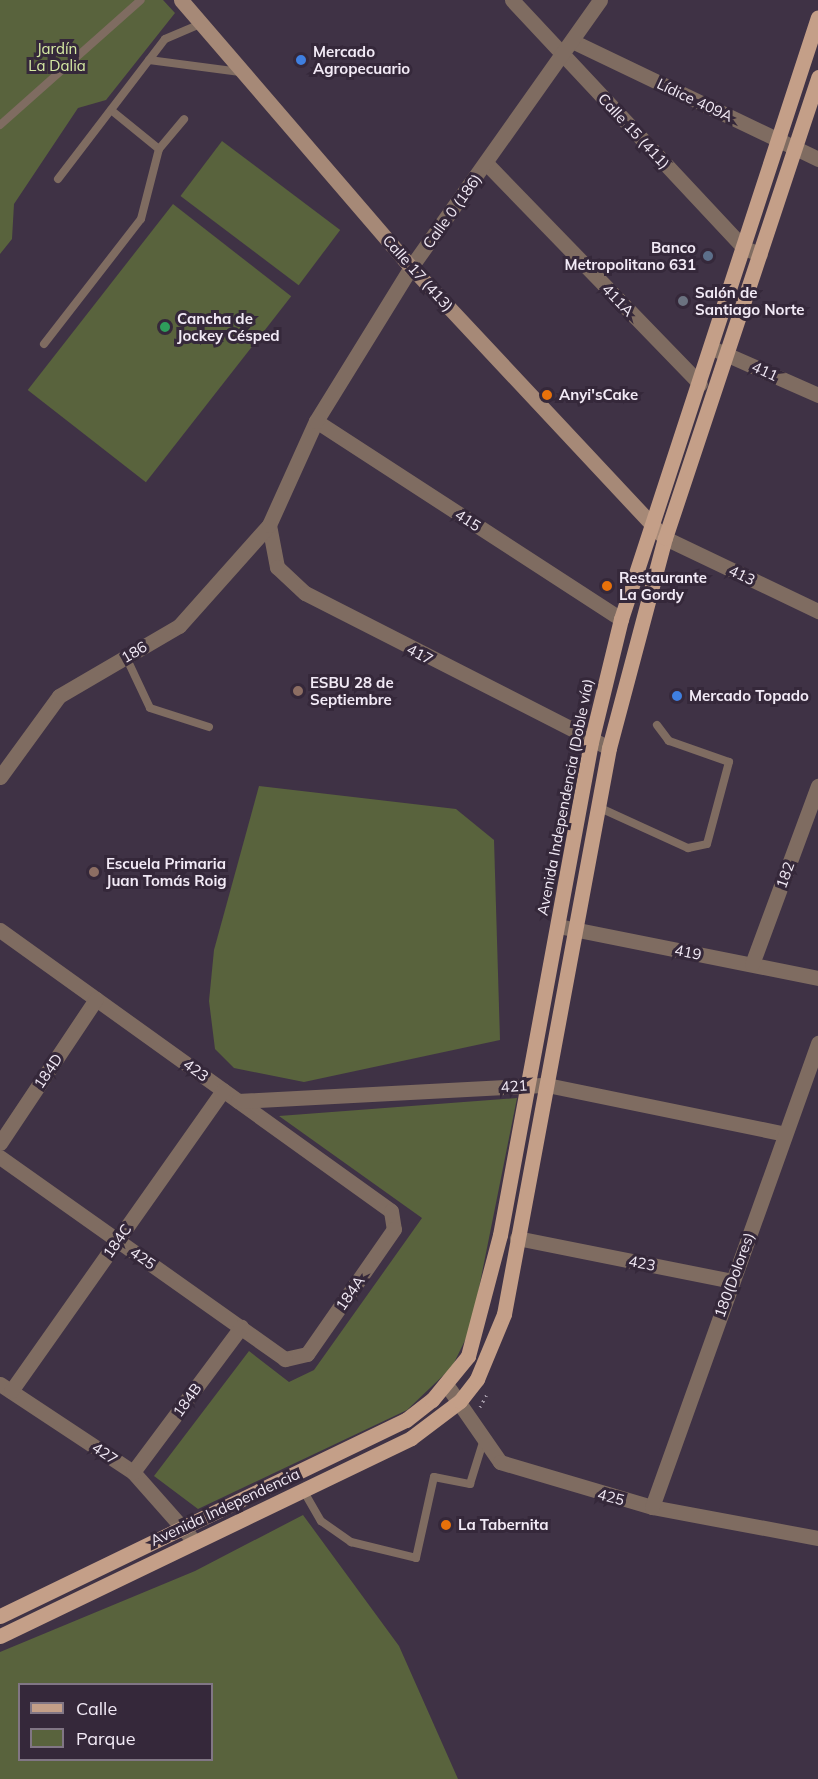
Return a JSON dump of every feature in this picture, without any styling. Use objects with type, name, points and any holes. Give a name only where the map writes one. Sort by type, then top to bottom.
[{"type":"main road","name":"Calle 17 (413)","points":[[181,0],[411,267],[665,538]]},
{"type":"main road","name":"Avenida Independencia (Doble vía)","points":[[447,1384],[468,1356],[481,1323],[529,1084],[591,742],[621,619],[650,521],[712,348],[777,138],[818,17]]},
{"type":"main road","points":[[460,1401],[496,1337],[547,1085],[609,748],[665,538],[728,354],[818,77]]},
{"type":"main road","name":"Avenida Independencia","points":[[0,1616],[406,1420],[447,1384]]},
{"type":"main road","name":"Avenida Independencia","points":[[0,1636],[411,1438],[460,1401]]},
{"type":"street","name":"Calle 15 (411)","points":[[512,0],[744,248],[760,254]]},
{"type":"street","name":"Calle 0 (186)","points":[[269,525],[316,421],[411,267],[487,164],[600,0]]},
{"type":"street","name":"Lídice 409A","points":[[572,41],[818,159]]},
{"type":"street","name":"411A","points":[[487,164],[700,384]]},
{"type":"street","name":"411","points":[[712,348],[818,395]]},
{"type":"street","name":"415","points":[[316,421],[621,619]]},
{"type":"street","name":"186","points":[[0,777],[59,696],[179,626],[269,525]]},
{"type":"street","name":"417","points":[[269,525],[277,567],[305,593],[591,742],[609,748]]},
{"type":"street","name":"413","points":[[665,538],[818,611]]},
{"type":"street","name":"182","points":[[752,964],[818,786]]},
{"type":"street","name":"419","points":[[558,926],[818,978]]},
{"type":"street","name":"423","points":[[0,930],[391,1211]]},
{"type":"street","name":"184D","points":[[0,1143],[96,999]]},
{"type":"street","name":"180(Dolores)","points":[[652,1508],[818,1043]]},
{"type":"street","name":"421","points":[[238,1101],[529,1084],[547,1085],[785,1134]]},
{"type":"street","name":"184C","points":[[6,1387],[117,1240],[223,1090]]},
{"type":"street","name":"425","points":[[0,1157],[285,1359]]},
{"type":"street","name":"184A","points":[[285,1359],[307,1354],[394,1229],[391,1211]]},
{"type":"street","name":"423","points":[[517,1238],[732,1281]]},
{"type":"street","name":"184B","points":[[134,1473],[241,1327]]},
{"type":"street","name":"425","points":[[447,1384],[500,1462],[652,1508],[818,1538]]},
{"type":"street","name":"427","points":[[6,1387],[134,1473],[194,1541]]},
{"type":"lane","points":[[0,125],[141,0]]},
{"type":"lane","points":[[58,179],[165,39],[200,24]]},
{"type":"lane","points":[[149,60],[242,72]]},
{"type":"lane","points":[[111,110],[159,149]]},
{"type":"lane","points":[[44,344],[141,219],[159,149],[184,119]]},
{"type":"lane","points":[[126,657],[150,708],[209,727]]},
{"type":"lane","points":[[598,807],[688,848],[707,844],[729,762],[669,741],[657,725]]},
{"type":"lane","points":[[303,1490],[321,1521],[351,1542],[416,1558],[434,1477],[470,1485],[484,1438]]},
{"type":"path","points":[[473,1421],[492,1386]]},
{"type":"green space","name":"Jardín La Dalia","points":[[0,0],[163,0],[175,13],[106,100],[78,108],[14,204],[12,239],[0,254]]},
{"type":"green space","points":[[222,141],[340,230],[299,285],[180,196]]},
{"type":"green space","points":[[173,204],[291,296],[146,482],[28,390]]},
{"type":"green space","points":[[259,786],[456,809],[494,840],[500,1040],[304,1082],[234,1068],[215,1049],[209,1001],[214,950]]},
{"type":"green space","points":[[517,1098],[471,1328],[452,1367],[407,1410],[198,1509],[154,1476],[249,1351],[289,1382],[314,1370],[422,1218],[279,1116]]},
{"type":"green space","points":[[303,1515],[399,1646],[458,1779],[0,1779],[0,1652],[195,1571]]},
{"type":"place","name":"Mercado Agropecuario","points":[[301,60]]},
{"type":"place","name":"Banco Metropolitano 631","points":[[708,256]]},
{"type":"place","name":"Salón de Santiago Norte","points":[[683,301]]},
{"type":"place","name":"Cancha de Jockey Césped","points":[[165,327]]},
{"type":"place","name":"Anyi'sCake","points":[[547,395]]},
{"type":"place","name":"Restaurante La Gordy","points":[[607,586]]},
{"type":"place","name":"ESBU 28 de Septiembre","points":[[298,691]]},
{"type":"place","name":"Mercado Topado","points":[[677,696]]},
{"type":"place","name":"Escuela Primaria Juan Tomás Roig","points":[[94,872]]},
{"type":"place","name":"La Tabernita","points":[[446,1525]]}]
